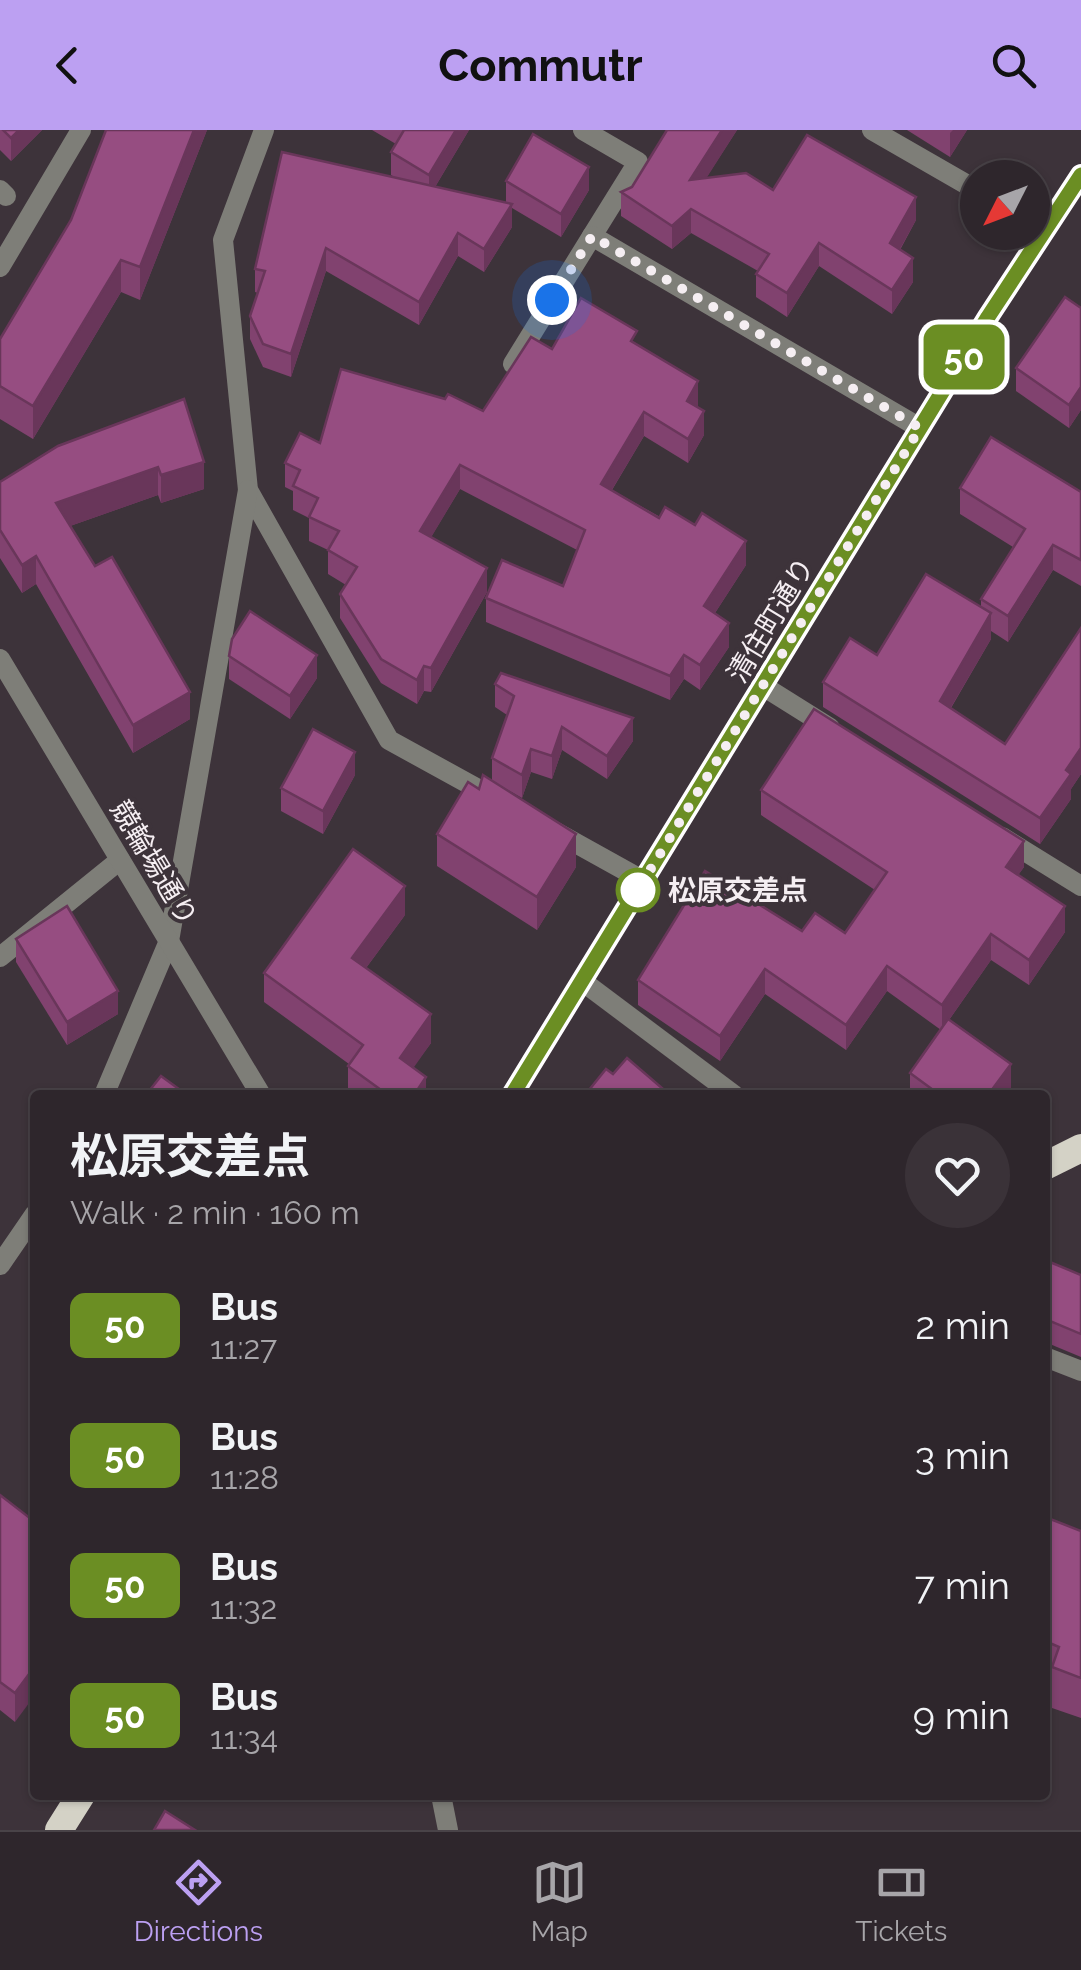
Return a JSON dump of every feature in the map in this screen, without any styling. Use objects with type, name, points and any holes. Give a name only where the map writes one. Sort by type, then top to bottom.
[{"type":"highway","points":[[1050,1164],[1081,1148]]},
{"type":"highway","points":[[59,1830],[77,1800]]},
{"type":"street","points":[[0,266],[81,130]]},
{"type":"street","points":[[106,1090],[168,941],[248,490],[223,240],[264,130]]},
{"type":"street","points":[[513,364],[638,162],[583,130]]},
{"type":"street","points":[[872,130],[960,181]]},
{"type":"street","name":"清住町通り","points":[[1050,212],[1081,175]]},
{"type":"street","points":[[592,236],[920,428]]},
{"type":"street","name":"清住町通り","points":[[515,1090],[1024,250]]},
{"type":"street","points":[[248,490],[389,740],[508,806]]},
{"type":"street","name":"競輪場通り","points":[[0,660],[257,1090]]},
{"type":"street","points":[[763,686],[852,742]]},
{"type":"street","points":[[542,824],[644,881]]},
{"type":"street","points":[[983,824],[1081,886]]},
{"type":"street","points":[[0,957],[120,860]]},
{"type":"street","points":[[582,982],[727,1090]]},
{"type":"street","points":[[0,1265],[6,1240],[30,1218]]},
{"type":"street","points":[[1050,1359],[1081,1370]]},
{"type":"street","points":[[443,1800],[448,1830]]},
{"type":"building","points":[[3,130],[19,130],[11,138]]},
{"type":"building","points":[[106,130],[194,130],[140,267],[121,260],[33,406],[0,386],[0,339],[71,220]]},
{"type":"building","points":[[404,130],[456,130],[429,175],[391,152]]},
{"type":"building","points":[[667,130],[722,130],[690,180],[746,173],[773,190],[807,135],[916,197],[890,243],[913,258],[892,290],[819,243],[787,293],[756,274],[769,254],[691,209],[672,226],[621,192],[632,187]]},
{"type":"building","points":[[533,134],[589,167],[561,214],[506,181]]},
{"type":"building","points":[[282,152],[512,204],[484,249],[458,233],[419,302],[326,248],[291,354],[263,344],[250,316],[265,271],[255,269]]},
{"type":"building","points":[[1065,297],[1081,308],[1081,387],[1069,405],[1016,368]]},
{"type":"building","points":[[581,298],[637,331],[631,341],[698,381],[687,401],[704,411],[688,439],[644,412],[601,484],[659,518],[665,507],[695,525],[702,513],[746,541],[704,606],[729,623],[700,665],[684,655],[670,676],[486,598],[502,560],[563,586],[585,530],[460,465],[420,531],[487,568],[431,668],[424,666],[417,680],[381,659],[340,594],[357,567],[328,550],[339,531],[309,517],[318,498],[293,486],[300,470],[285,463],[300,433],[320,443],[341,369],[445,399],[448,394],[483,411],[531,337],[552,349]]},
{"type":"building","points":[[184,399],[204,462],[161,475],[158,467],[56,503],[95,566],[112,557],[190,692],[133,725],[36,556],[22,565],[0,530],[0,482],[58,446]]},
{"type":"building","points":[[991,437],[1081,492],[1081,560],[1053,545],[1008,616],[981,599],[1025,529],[960,488]]},
{"type":"building","points":[[926,574],[991,613],[940,701],[1005,744],[1081,628],[1081,748],[1066,770],[1071,774],[1040,818],[823,682],[850,638],[877,655]]},
{"type":"building","points":[[250,611],[317,655],[290,696],[229,656],[232,639]]},
{"type":"building","points":[[501,673],[633,718],[607,756],[562,727],[552,756],[531,749],[522,775],[492,758],[514,696],[495,684]]},
{"type":"building","points":[[814,709],[1024,841],[1006,867],[1065,906],[1029,960],[991,934],[942,1005],[887,966],[846,1025],[765,969],[720,1036],[638,980],[705,871],[802,931],[815,913],[845,933],[887,872],[761,790]]},
{"type":"building","points":[[313,729],[355,752],[323,811],[281,788]]},
{"type":"building","points":[[483,775],[576,834],[537,897],[437,834],[468,782],[479,789]]},
{"type":"building","points":[[353,849],[405,886],[352,958],[431,1014],[400,1058],[426,1077],[417,1090],[381,1090],[348,1066],[363,1045],[264,973]]},
{"type":"building","points":[[67,906],[118,991],[67,1022],[16,939]]},
{"type":"building","points":[[948,1019],[1011,1064],[992,1090],[933,1090],[910,1073]]},
{"type":"building","points":[[627,1058],[664,1090],[589,1090],[606,1069],[613,1074]]},
{"type":"building","points":[[161,1076],[180,1090],[150,1090]]},
{"type":"building","points":[[1050,1262],[1081,1275],[1081,1334],[1050,1321]]},
{"type":"building","points":[[0,1495],[30,1518],[30,1673],[15,1693],[0,1682]]},
{"type":"building","points":[[1050,1519],[1081,1531],[1081,1678],[1052,1667],[1059,1647],[1050,1643]]},
{"type":"building","points":[[165,1811],[195,1830],[154,1830]]},
{"type":"bus line","name":"50","points":[[515,1090],[988,317],[1081,175]]},
{"type":"place","name":"松原交差点","points":[[638,890]]},
{"type":"route","points":[[552,300],[592,236],[920,428],[638,890]]}]
